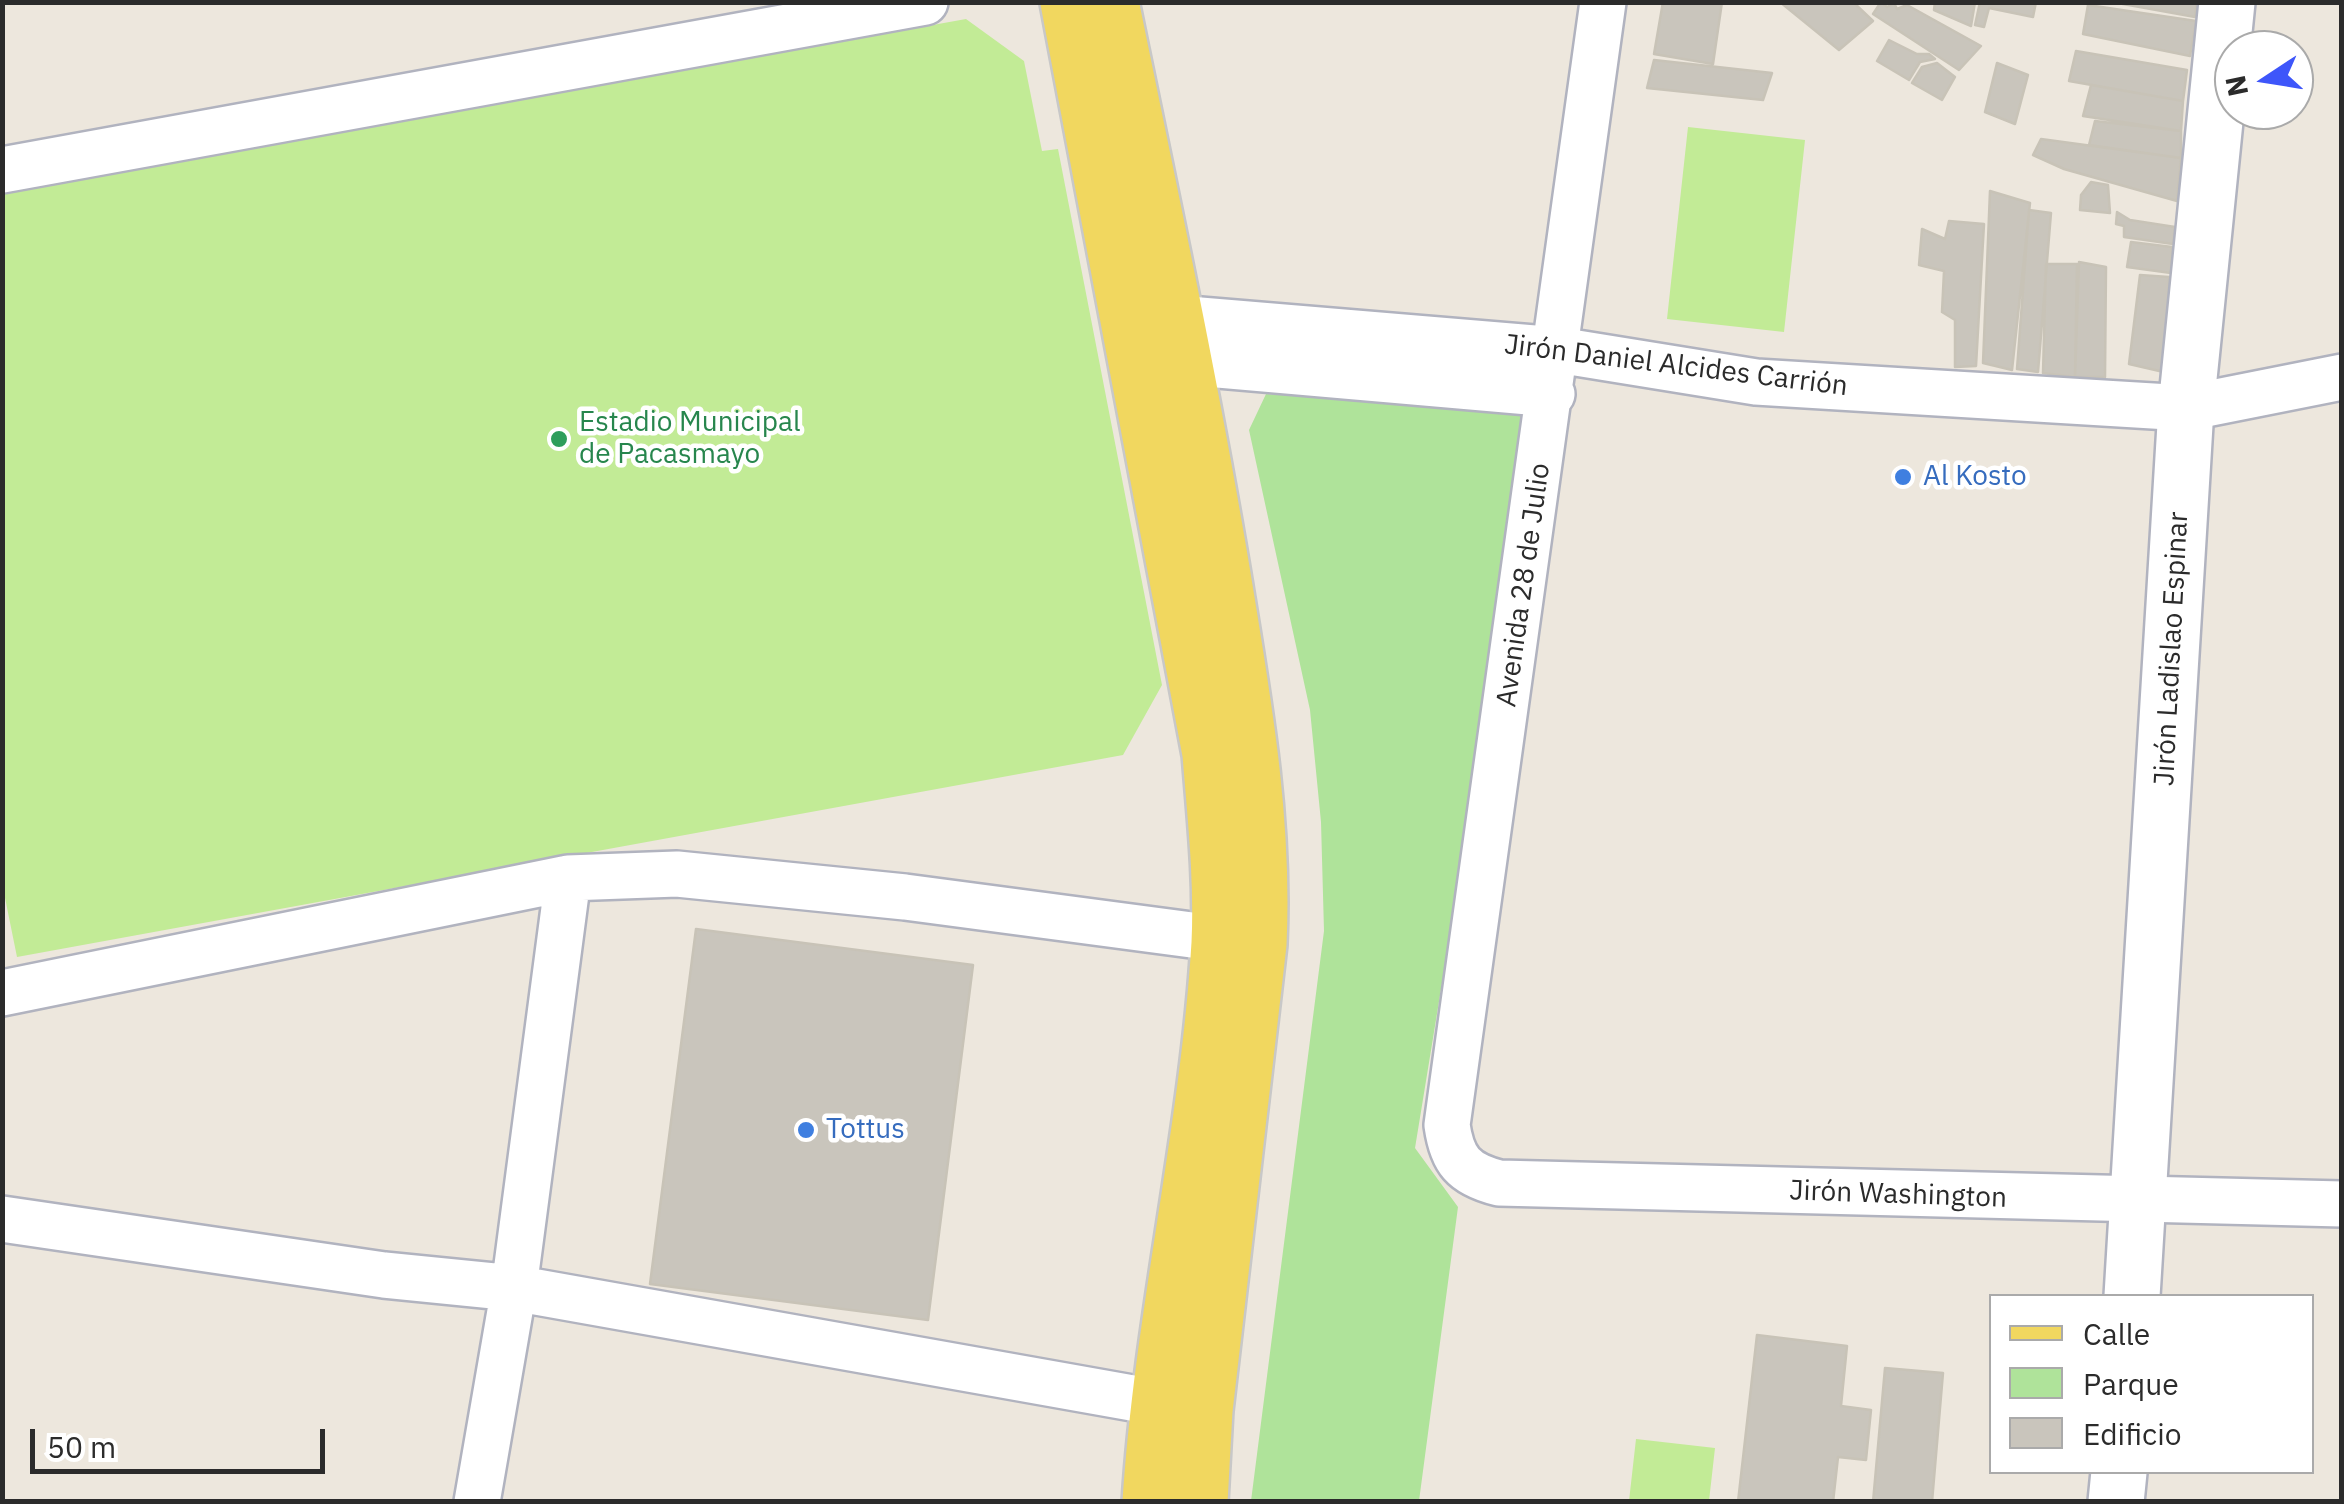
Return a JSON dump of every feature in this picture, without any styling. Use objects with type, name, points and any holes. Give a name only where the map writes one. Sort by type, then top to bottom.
[{"type":"main road","points":[[1068,2],[1156,344]]},
{"type":"main road","points":[[1111,2],[1210,754],[1220,876],[1239,942],[1211,1035],[1181,1407],[1150,1502]]},
{"type":"main road","name":"Jirón Ladislao Espinar","points":[[2132,1294],[2186,408],[2227,2]]},
{"type":"main road","points":[[1181,1407],[1200,1502]]},
{"type":"main road","points":[[2116,1502],[2118,1474]]},
{"type":"street","points":[[2,170],[925,2]]},
{"type":"street","name":"Avenida 28 de Julio","points":[[1459,1164],[1451,1152],[1447,1125],[1555,372],[1603,2]]},
{"type":"street","name":"Jirón Daniel Alcides Carrión","points":[[1156,344],[1555,372],[2186,408],[2342,376]]},
{"type":"street","points":[[2,994],[568,878],[696,876],[1062,916],[1239,942]]},
{"type":"street","points":[[477,1502],[514,1288],[568,878]]},
{"type":"street","name":"Jirón Washington","points":[[1459,1164],[1498,1183],[2140,1202],[2342,1204]]},
{"type":"street","points":[[2,1220],[384,1275],[514,1288],[1181,1407]]},
{"type":"green space","name":"Estadio Municipal de Pacasmayo","points":[[966,19],[1024,61],[1042,151],[1058,149],[1162,685],[1123,755],[17,957],[2,883],[2,193]]},
{"type":"green space","points":[[1688,127],[1805,140],[1784,332],[1667,319]]},
{"type":"green space","points":[[1266,394],[1536,409],[1415,1148],[1458,1207],[1419,1501],[1251,1501],[1324,931],[1321,822],[1310,710],[1249,430]]},
{"type":"green space","points":[[1636,1439],[1715,1448],[1709,1501],[1629,1501]]},
{"type":"building","points":[[1663,2],[1722,2],[1713,64],[1654,54]]},
{"type":"building","points":[[1780,2],[1853,2],[1873,21],[1839,50]]},
{"type":"building","points":[[1881,2],[1887,7],[1894,3],[1897,9],[1907,5],[1981,46],[1959,70],[1873,14]]},
{"type":"building","points":[[1935,2],[1975,2],[1971,26],[1934,10]]},
{"type":"building","points":[[1980,2],[2036,2],[2033,17],[1989,8],[1984,27],[1975,25]]},
{"type":"building","points":[[2112,2],[2197,2],[2195,17]]},
{"type":"building","points":[[2088,5],[2196,21],[2190,56],[2083,34]]},
{"type":"building","points":[[1889,40],[1935,59],[1920,62],[1909,80],[1877,61]]},
{"type":"building","points":[[2076,51],[2187,70],[2183,101],[2069,81]]},
{"type":"building","points":[[1654,60],[1772,73],[1763,100],[1647,88]]},
{"type":"building","points":[[1937,63],[1955,77],[1942,100],[1912,83],[1922,67]]},
{"type":"building","points":[[1997,63],[2028,75],[2015,124],[1985,112]]},
{"type":"building","points":[[2091,85],[2183,101],[2181,131],[2083,116]]},
{"type":"building","points":[[2095,121],[2181,131],[2181,158],[2089,145]]},
{"type":"building","points":[[2041,139],[2181,158],[2177,201],[2064,169],[2033,155]]},
{"type":"building","points":[[2091,182],[2108,185],[2110,213],[2080,210],[2081,195]]},
{"type":"building","points":[[1990,191],[2030,203],[2012,370],[1983,363]]},
{"type":"building","points":[[2029,210],[2051,213],[2038,372],[2017,369]]},
{"type":"building","points":[[2117,212],[2130,220],[2175,227],[2173,244],[2124,237],[2124,226],[2116,224]]},
{"type":"building","points":[[1949,221],[1984,224],[1976,366],[1955,367],[1955,320],[1942,312],[1944,271],[1919,265],[1922,229],[1945,239]]},
{"type":"building","points":[[2131,242],[2172,247],[2171,273],[2127,267]]},
{"type":"building","points":[[2079,262],[2106,267],[2105,377],[2075,377]]},
{"type":"building","points":[[2046,264],[2077,264],[2075,377],[2043,373]]},
{"type":"building","points":[[2140,275],[2169,277],[2168,373],[2129,364]]},
{"type":"building","points":[[696,929],[973,965],[928,1320],[650,1284]]},
{"type":"building","points":[[1757,1335],[1847,1346],[1841,1406],[1871,1410],[1866,1460],[1838,1457],[1833,1502],[1738,1502]]},
{"type":"building","points":[[1885,1368],[1943,1373],[1932,1502],[1873,1502]]},
{"type":"place","name":"Estadio Municipal de Pacasmayo","points":[[559,439]]},
{"type":"place","name":"Al Kosto","points":[[1903,477]]},
{"type":"place","name":"Tottus","points":[[806,1130]]}]
